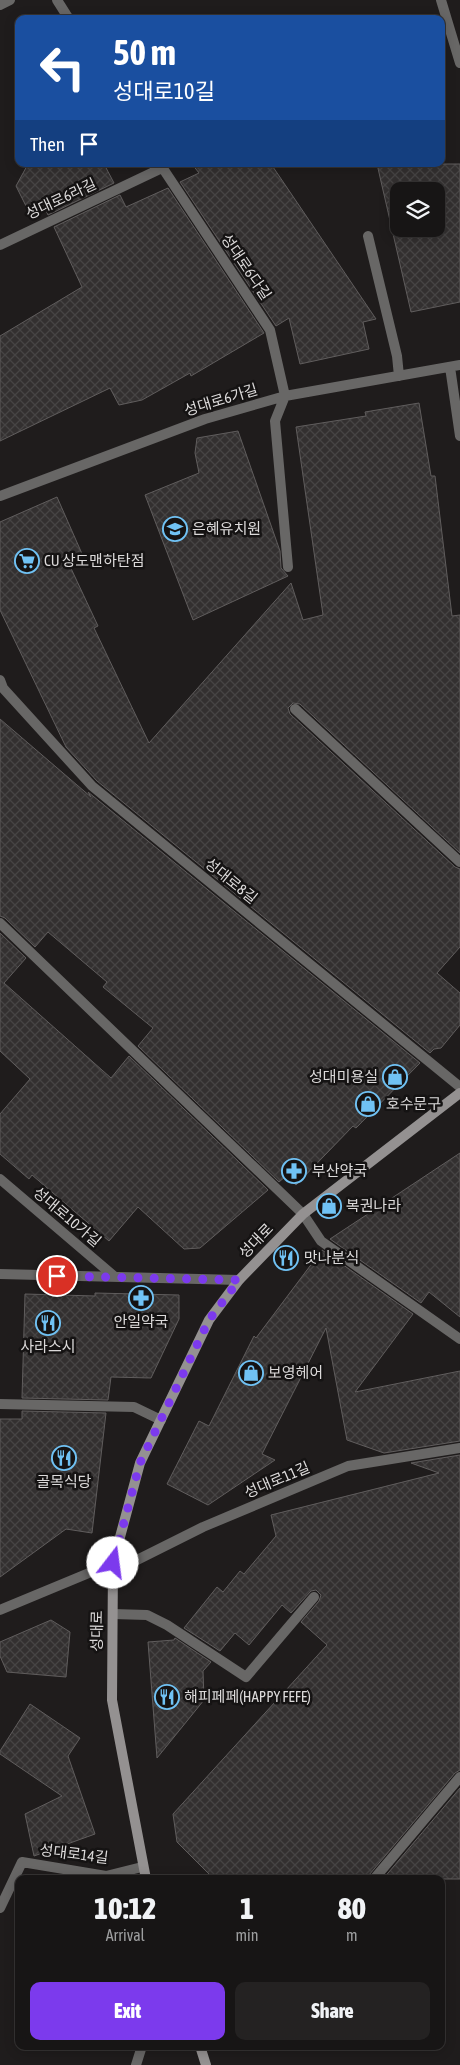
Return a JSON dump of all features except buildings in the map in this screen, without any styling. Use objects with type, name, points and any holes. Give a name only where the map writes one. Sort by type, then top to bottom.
[{"type":"street","points":[[0,5],[10,0]]},
{"type":"street","points":[[57,0],[66,15]]},
{"type":"street","points":[[441,0],[460,63]]},
{"type":"street","name":"성대로6라길","points":[[0,245],[159,167]]},
{"type":"street","name":"성대로6다길","points":[[162,167],[270,330],[285,396]]},
{"type":"street","points":[[368,236],[397,356],[399,376]]},
{"type":"street","points":[[455,366],[460,436]]},
{"type":"street","name":"성대로6가길","points":[[0,496],[205,419],[285,396],[455,366]]},
{"type":"street","points":[[285,396],[275,421],[288,567]]},
{"type":"street","name":"성대로8길","points":[[0,680],[4,688],[92,786],[460,1087]]},
{"type":"street","points":[[295,709],[460,862]]},
{"type":"street","points":[[0,923],[304,1214],[321,1241],[460,1339]]},
{"type":"street","name":"성대로","points":[[145,1875],[112,1700],[113,1563],[140,1463],[209,1320],[239,1280],[304,1214],[460,1092]]},
{"type":"street","name":"성대로10가길","points":[[0,1179],[115,1277]]},
{"type":"street","points":[[0,1274],[239,1280]]},
{"type":"street","points":[[0,1404],[134,1407],[161,1420]]},
{"type":"street","name":"성대로11길","points":[[0,1610],[113,1563],[133,1562],[203,1527],[348,1466],[460,1448]]},
{"type":"street","points":[[113,1614],[147,1615],[167,1625],[246,1677],[314,1597]]},
{"type":"street","points":[[377,1875],[460,1777]]},
{"type":"street","name":"성대로14길","points":[[16,1875],[22,1862],[100,1875]]},
{"type":"street","name":"성대로14길","points":[[110,1875],[142,1868]]},
{"type":"street","name":"성대로14길","points":[[0,1908],[15,1877]]},
{"type":"street","points":[[136,2065],[141,2050]]},
{"type":"street","points":[[201,2050],[206,2065]]},
{"type":"place","name":"은혜유치원","points":[[175,529]]},
{"type":"place","name":"CU 상도맨하탄점","points":[[27,561]]},
{"type":"place","name":"성대미용실","points":[[395,1077]]},
{"type":"place","name":"호수문구","points":[[368,1104]]},
{"type":"place","name":"부산약국","points":[[294,1171]]},
{"type":"place","name":"복권나라","points":[[329,1206]]},
{"type":"place","name":"맛나분식","points":[[286,1258]]},
{"type":"place","name":"안일약국","points":[[141,1298]]},
{"type":"place","name":"사라스시","points":[[48,1323]]},
{"type":"place","name":"보영헤어","points":[[251,1373]]},
{"type":"place","name":"골목식당","points":[[64,1458]]},
{"type":"place","name":"해피페페(HAPPY FEFE)","points":[[167,1697]]},
{"type":"route","points":[[57,1276],[239,1280],[209,1320],[140,1463],[113,1563]]}]
